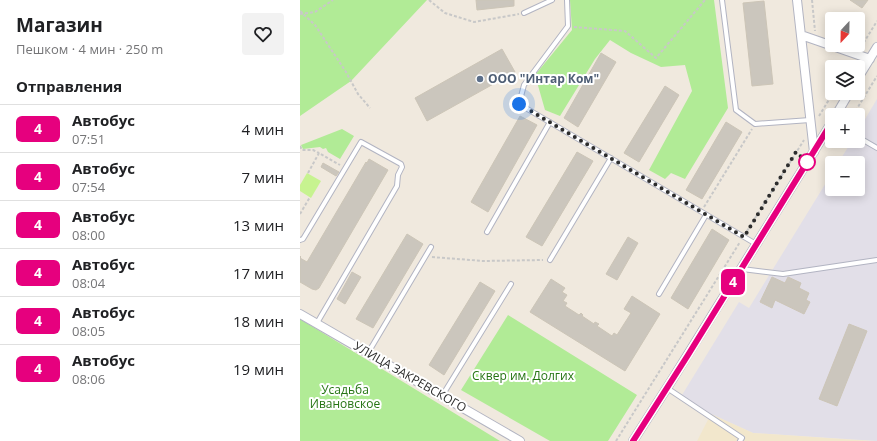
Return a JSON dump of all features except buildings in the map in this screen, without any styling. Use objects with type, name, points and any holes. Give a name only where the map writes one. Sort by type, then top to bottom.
[{"type":"street","points":[[797,0],[814,152]]},
{"type":"street","points":[[801,35],[870,59]]},
{"type":"street","points":[[865,67],[877,47]]},
{"type":"street","points":[[635,440],[825,134]]},
{"type":"street","name":"УЛИЦА ЗАКРЕВСКОГО","points":[[300,314],[520,441]]},
{"type":"lane","points":[[524,13],[552,0]]},
{"type":"lane","points":[[566,0],[568,26],[524,85],[519,104],[756,245]]},
{"type":"lane","points":[[722,0],[736,110],[755,124],[811,124]]},
{"type":"lane","points":[[487,232],[550,122]]},
{"type":"lane","points":[[865,141],[877,148]]},
{"type":"lane","points":[[300,240],[303,239],[344,168],[361,142],[402,166],[398,175],[397,186],[317,324]]},
{"type":"lane","points":[[550,260],[611,158]]},
{"type":"lane","points":[[660,294],[706,215]]},
{"type":"lane","points":[[368,353],[431,247]]},
{"type":"lane","points":[[742,268],[783,274],[877,260]]},
{"type":"lane","points":[[442,396],[511,284]]},
{"type":"lane","points":[[667,388],[742,438],[740,441]]},
{"type":"path","points":[[301,14],[315,12],[333,0]]},
{"type":"path","points":[[429,0],[444,13],[474,22],[524,13]]},
{"type":"path","points":[[568,26],[625,31],[656,58],[705,0]]},
{"type":"path","points":[[812,0],[816,32]]},
{"type":"path","points":[[300,11],[301,14],[315,25],[330,46],[358,94],[370,108]]},
{"type":"path","points":[[853,60],[877,21]]},
{"type":"path","points":[[857,108],[877,76]]},
{"type":"path","points":[[616,441],[744,237],[811,124],[828,100]]},
{"type":"path","points":[[700,212],[755,124]]},
{"type":"path","points":[[300,146],[302,150],[313,150],[344,168]]},
{"type":"path","points":[[308,173],[319,153]]},
{"type":"path","points":[[300,214],[310,197]]},
{"type":"path","points":[[425,257],[483,261],[550,260]]},
{"type":"shaded area","points":[[877,99],[877,441],[753,433],[711,414],[682,395],[739,302],[749,308],[825,184],[825,196],[865,196],[865,156],[842,156],[848,148],[865,148],[865,119]]},
{"type":"shaded area","points":[[711,414],[753,433],[870,441],[697,441]]},
{"type":"green space","points":[[300,0],[427,0],[351,81],[300,116]]},
{"type":"green space","points":[[570,0],[714,0],[728,108],[685,179],[671,173],[665,179],[649,170],[692,91],[685,65],[661,67],[631,53],[610,40],[595,59],[560,116],[545,110],[535,75],[572,30]]},
{"type":"green space","points":[[342,129],[354,136],[340,159],[328,152],[326,148],[323,149],[320,147],[303,149],[301,145]]},
{"type":"green space","points":[[307,173],[321,181],[311,198],[300,191],[300,185]]},
{"type":"green space","name":"Сквер им. Долгих","points":[[508,315],[637,395],[608,441],[550,441],[461,390]]},
{"type":"green space","name":"Усадьба Ивановское","points":[[300,319],[500,441],[300,441]]},
{"type":"bus line","name":"4","points":[[633,441],[825,134]]},
{"type":"place","name":"ООО \"Интар Ком\"","points":[[480,79]]},
{"type":"route","points":[[519,104],[744,237],[796,152],[807,162]]}]
